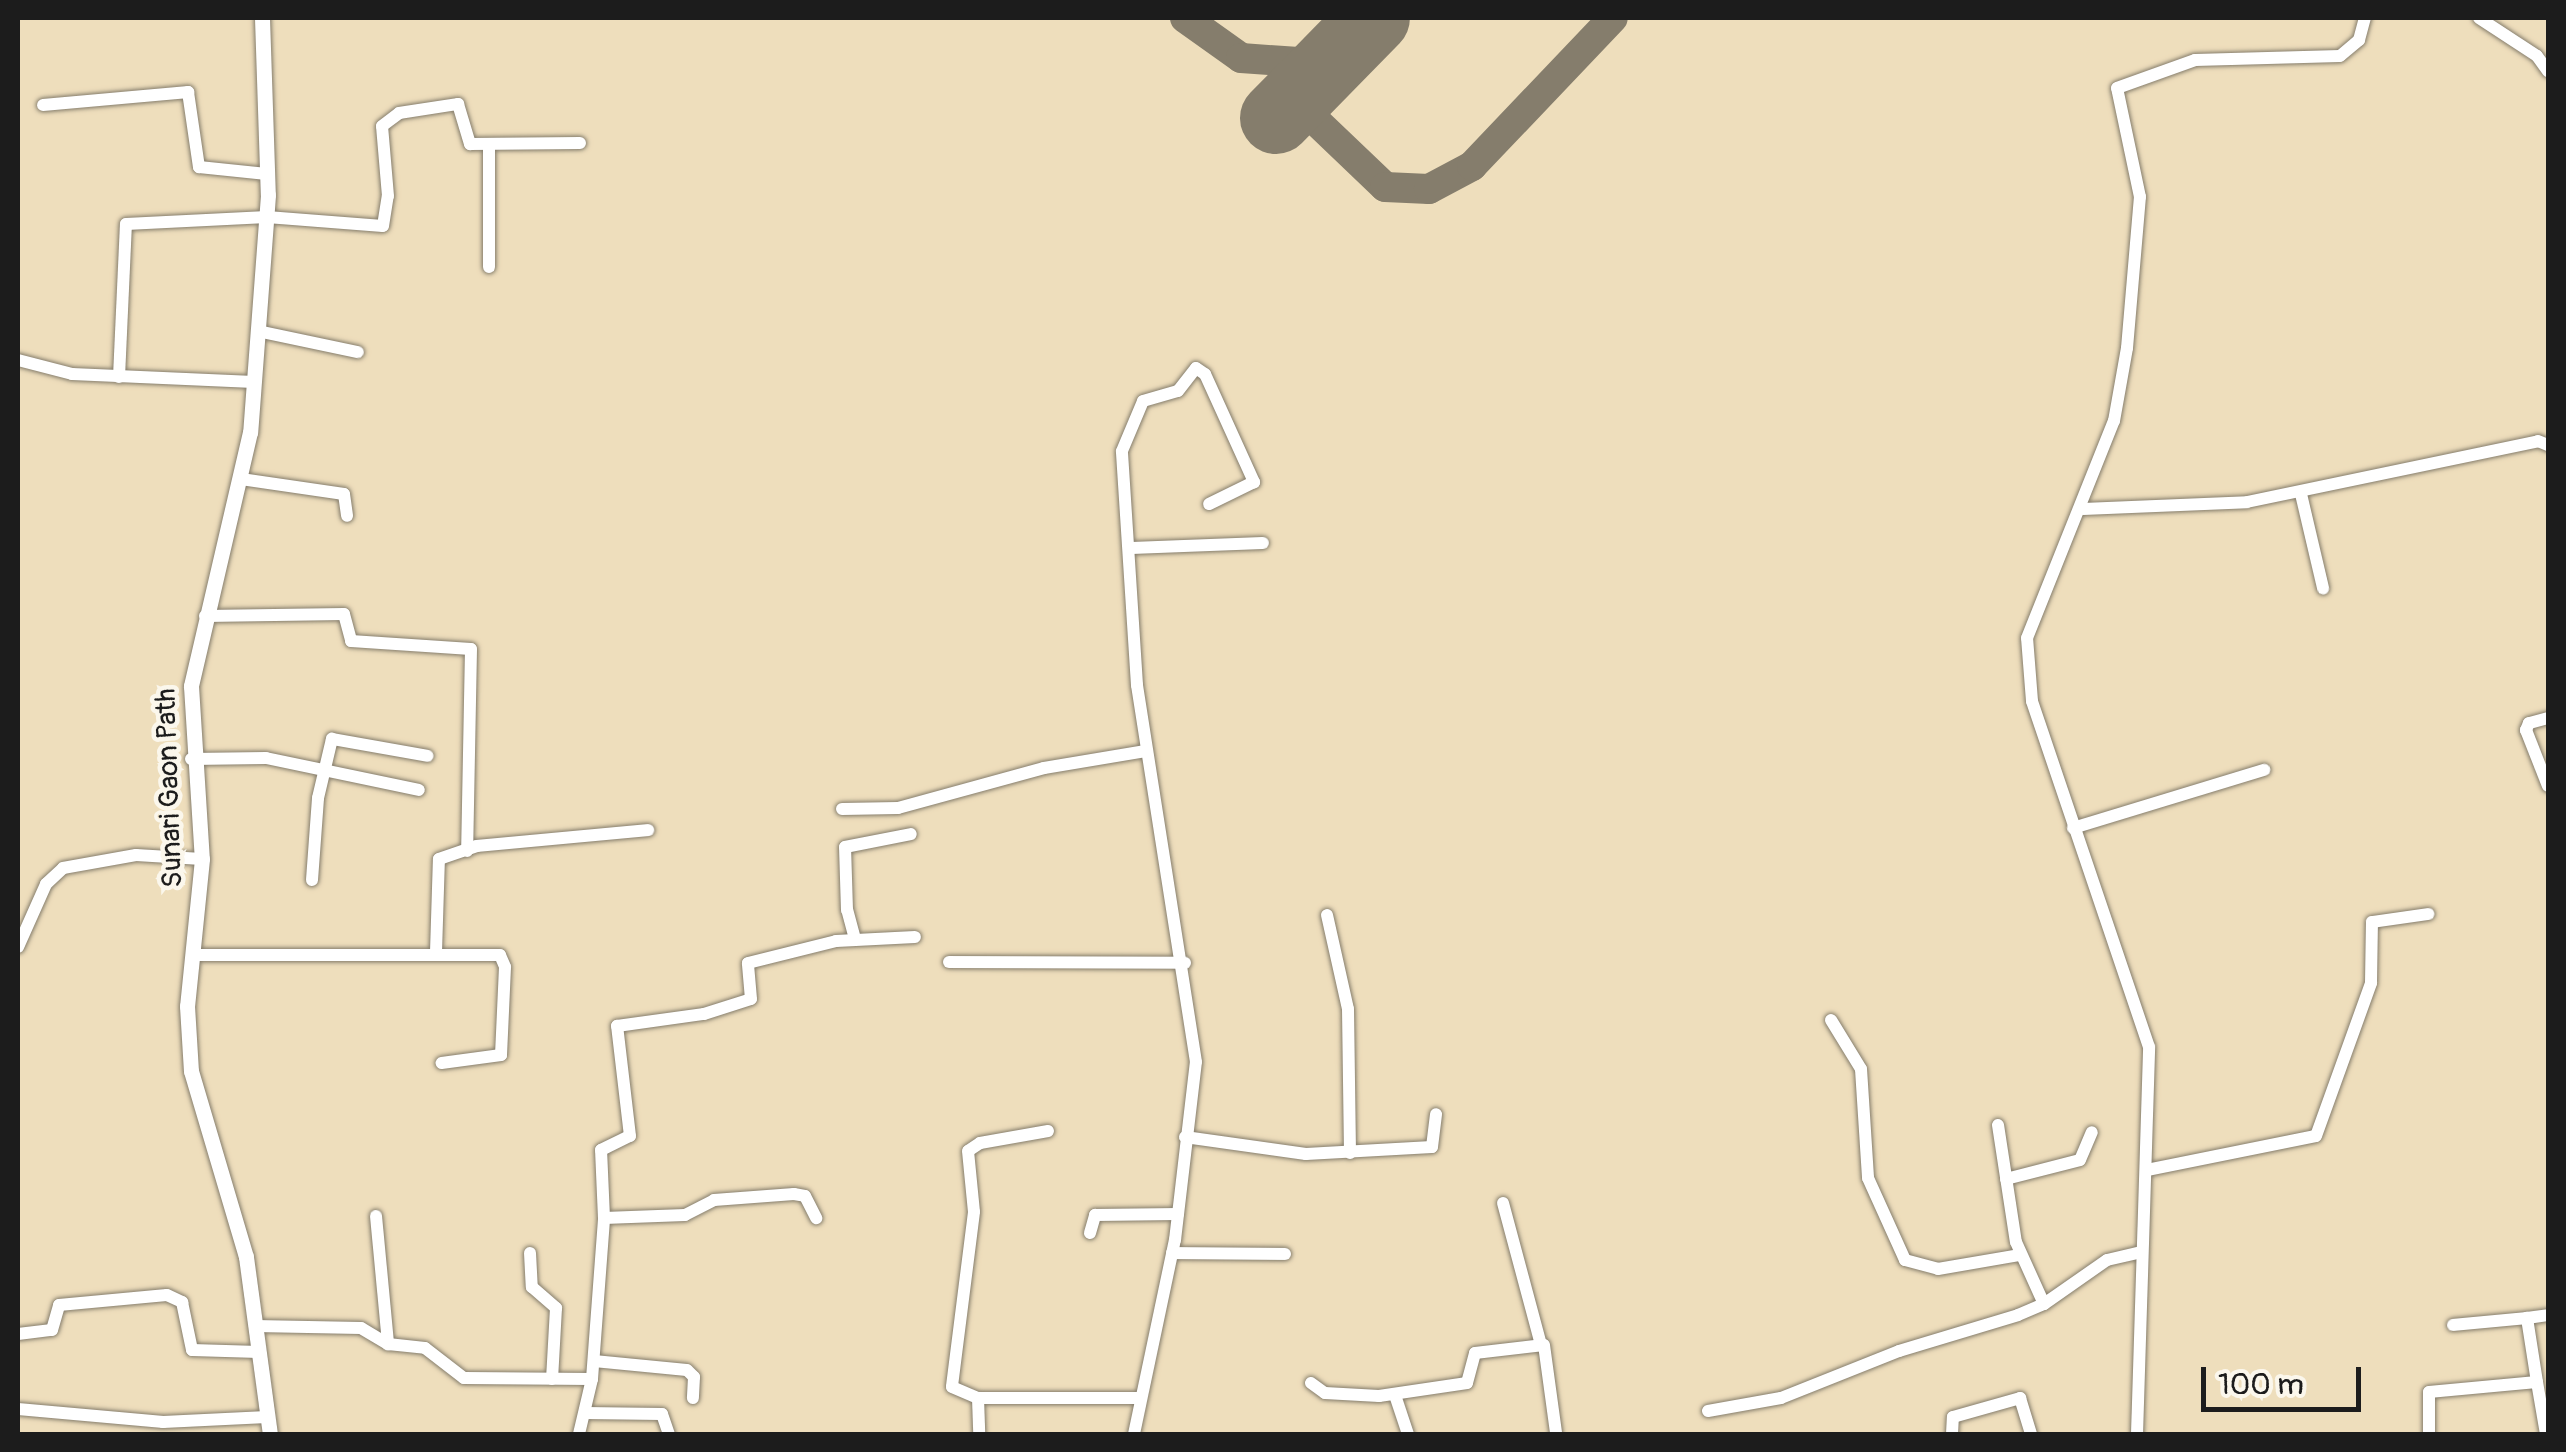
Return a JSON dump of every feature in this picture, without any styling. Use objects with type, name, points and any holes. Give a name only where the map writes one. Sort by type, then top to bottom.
[{"type":"street","name":"Sunari Gaon Path","points":[[262,18],[268,174],[254,382],[241,479],[204,616],[190,686],[191,759],[202,859],[187,1006],[191,1071],[243,1244],[269,1426]]},
{"type":"street","points":[[2137,1434],[2147,1170],[2145,1025],[2074,828],[2025,660],[2038,611],[2114,421],[2134,292],[2138,163],[2117,88],[2196,60],[2340,56],[2358,40],[2365,18]]},
{"type":"street","points":[[2479,18],[2537,56],[2548,72]]},
{"type":"street","points":[[43,105],[188,92],[199,167],[268,174]]},
{"type":"street","points":[[120,377],[126,224],[267,218],[383,226],[388,196],[382,126],[393,115],[458,104],[467,143],[580,143]]},
{"type":"street","points":[[489,144],[489,267]]},
{"type":"street","points":[[258,332],[358,352]]},
{"type":"street","points":[[18,360],[120,377],[254,382]]},
{"type":"street","points":[[1134,1434],[1172,1253],[1196,1062],[1185,963],[1146,751],[1122,451],[1127,426],[1143,401],[1178,390],[1196,368],[1206,374],[1254,482],[1209,504]]},
{"type":"street","points":[[2082,509],[2188,508],[2301,494],[2538,442],[2548,445]]},
{"type":"street","points":[[241,479],[344,494],[348,516]]},
{"type":"street","points":[[2301,494],[2322,588]]},
{"type":"street","points":[[1131,548],[1263,544]]},
{"type":"street","points":[[204,616],[340,614],[351,641],[468,646],[466,851]]},
{"type":"street","points":[[2548,718],[2528,723],[2526,730],[2548,786]]},
{"type":"street","points":[[312,880],[324,772],[334,738],[428,756]]},
{"type":"street","points":[[842,809],[898,808],[1044,768],[1146,751]]},
{"type":"street","points":[[191,759],[266,758],[419,790]]},
{"type":"street","points":[[2074,828],[2264,770]]},
{"type":"street","points":[[436,952],[436,863],[466,851],[648,830]]},
{"type":"street","points":[[855,939],[845,847],[911,834]]},
{"type":"street","points":[[18,947],[46,884],[64,868],[136,855],[202,859]]},
{"type":"street","points":[[1327,914],[1348,1008],[1350,1153]]},
{"type":"street","points":[[2147,1170],[2316,1136],[2371,983],[2372,922],[2428,914]]},
{"type":"street","points":[[579,1434],[594,1361],[604,1218],[601,1150],[630,1136],[619,1024],[704,1014],[752,999],[746,964],[855,939],[915,937]]},
{"type":"street","points":[[194,955],[496,954],[506,967],[501,1054],[442,1063]]},
{"type":"street","points":[[949,962],[1185,963]]},
{"type":"street","points":[[1832,1020],[1861,1068],[1868,1178],[1905,1260],[1938,1268],[2019,1255]]},
{"type":"street","points":[[1186,1138],[1292,1153],[1436,1146],[1436,1114]]},
{"type":"street","points":[[1998,1125],[2019,1255],[2044,1304]]},
{"type":"street","points":[[1048,1131],[980,1142],[968,1151],[974,1212],[952,1383],[959,1395],[978,1398],[1141,1398]]},
{"type":"street","points":[[2006,1179],[2080,1160],[2092,1132]]},
{"type":"street","points":[[604,1218],[685,1215],[714,1200],[794,1194],[805,1196],[816,1218]]},
{"type":"street","points":[[1503,1203],[1541,1345]]},
{"type":"street","points":[[1090,1232],[1095,1215],[1178,1214]]},
{"type":"street","points":[[376,1216],[388,1344]]},
{"type":"street","points":[[1708,1411],[1781,1398],[2044,1304],[2106,1260],[2142,1252]]},
{"type":"street","points":[[530,1253],[532,1287],[556,1308],[552,1379]]},
{"type":"street","points":[[1172,1253],[1285,1254]]},
{"type":"street","points":[[18,1334],[52,1330],[58,1305],[167,1294],[182,1302],[192,1350],[259,1352]]},
{"type":"street","points":[[2453,1325],[2548,1315]]},
{"type":"street","points":[[2528,1318],[2546,1434]]},
{"type":"street","points":[[256,1326],[360,1328],[388,1344],[425,1348],[464,1378],[592,1380]]},
{"type":"street","points":[[1312,1383],[1325,1393],[1395,1394],[1467,1383],[1475,1353],[1541,1345],[1548,1348],[1556,1432]]},
{"type":"street","points":[[594,1361],[687,1370],[694,1377],[693,1398]]},
{"type":"street","points":[[2429,1434],[2429,1392],[2536,1382]]},
{"type":"street","points":[[1395,1394],[1408,1434]]},
{"type":"street","points":[[978,1398],[979,1434]]},
{"type":"street","points":[[1952,1434],[1953,1417],[2020,1398],[2031,1434]]},
{"type":"street","points":[[18,1410],[269,1426]]},
{"type":"street","points":[[585,1412],[662,1414],[669,1434]]},
{"type":"taxiway","points":[[1185,18],[1241,58],[1313,63],[1341,53]]},
{"type":"taxiway","points":[[1295,101],[1385,187],[1429,189],[1472,166],[1613,18]]},
{"type":"runway","points":[[1276,118],[1374,18]]}]
